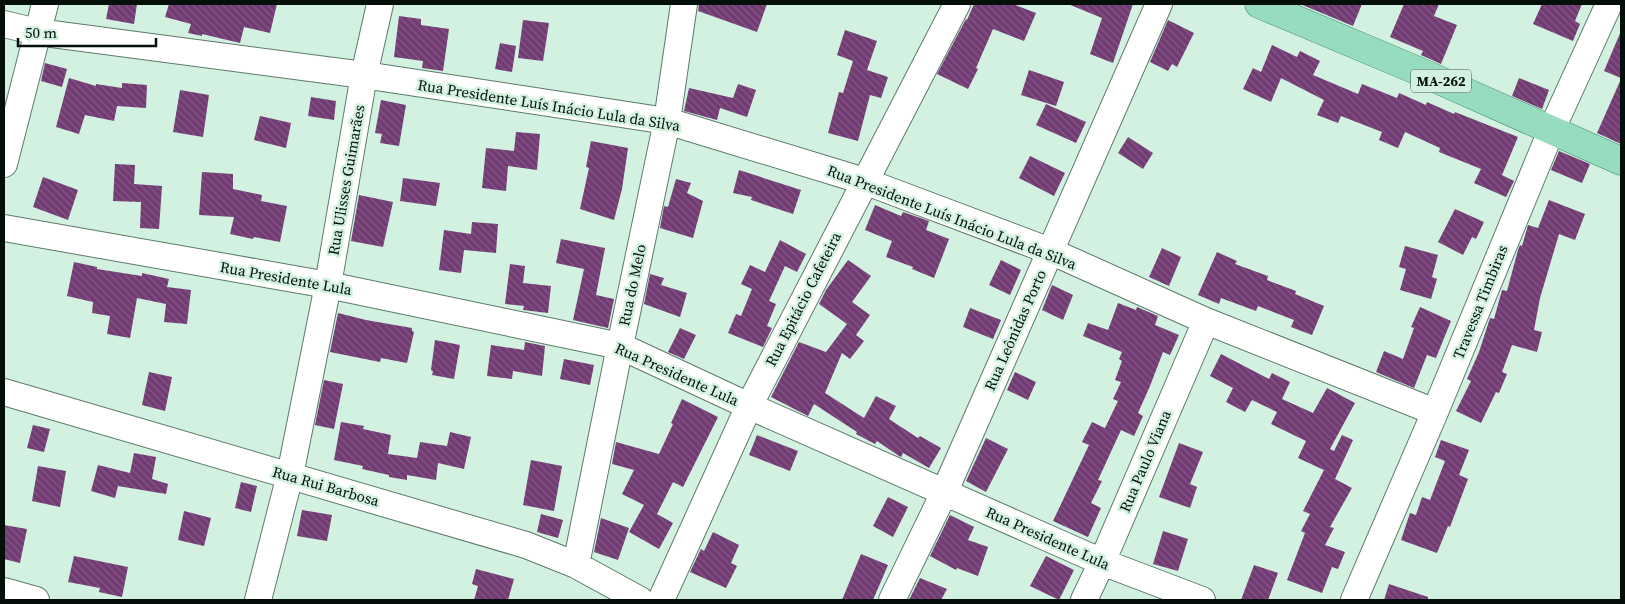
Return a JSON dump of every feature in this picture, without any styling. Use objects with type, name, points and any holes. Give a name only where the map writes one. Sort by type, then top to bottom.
[{"type":"main road","name":"MA-262","points":[[1259,4],[1424,73],[1621,161]]},
{"type":"street","points":[[4,164],[45,4]]},
{"type":"street","name":"Rua Ulisses Guimarães","points":[[258,600],[290,476],[328,285],[364,75],[380,4]]},
{"type":"street","name":"Rua do Melo","points":[[576,566],[666,121],[684,4]]},
{"type":"street","name":"Rua Epitácio Cafeteira","points":[[661,600],[749,406],[957,4]]},
{"type":"street","name":"Rua Leônidas Porto","points":[[892,600],[944,493],[1159,4]]},
{"type":"street","name":"Travessa Timbiras","points":[[1354,600],[1435,412],[1551,131],[1609,4]]},
{"type":"street","name":"Rua Presidente Luís Inácio Lula da Silva","points":[[4,24],[37,32],[364,75],[666,121],[864,181],[1050,251],[1206,321],[1435,412]]},
{"type":"street","name":"Rua Presidente Lula","points":[[4,228],[328,285],[620,346],[749,406],[1102,562],[1202,600]]},
{"type":"street","name":"Rua Paulo Viana","points":[[1084,600],[1206,321]]},
{"type":"street","name":"Rua Rui Barbosa","points":[[4,392],[526,545],[576,566],[640,600]]},
{"type":"street","points":[[4,591],[36,600]]},
{"type":"building","points":[[109,4],[137,4],[134,24],[106,19]]},
{"type":"building","points":[[169,4],[277,4],[270,33],[244,27],[240,43],[202,34],[202,36],[188,33],[191,24],[165,17]]},
{"type":"building","points":[[699,4],[767,4],[757,32],[698,11]]},
{"type":"building","points":[[974,4],[1013,4],[1036,13],[1024,41],[993,29],[976,68],[978,69],[968,89],[937,74]]},
{"type":"building","points":[[1068,4],[1133,4],[1113,63],[1090,54],[1102,18]]},
{"type":"building","points":[[1300,4],[1362,4],[1353,26]]},
{"type":"building","points":[[1404,4],[1439,4],[1434,16],[1457,25],[1441,64],[1421,55],[1423,51],[1390,37]]},
{"type":"building","points":[[1542,4],[1582,4],[1575,21],[1580,24],[1573,41],[1533,24]]},
{"type":"building","points":[[399,16],[421,19],[421,25],[449,29],[443,71],[422,68],[423,61],[394,57]]},
{"type":"building","points":[[523,20],[549,23],[543,61],[518,58]]},
{"type":"building","points":[[1168,20],[1194,33],[1177,67],[1172,64],[1168,71],[1150,62]]},
{"type":"building","points":[[845,30],[877,41],[867,70],[888,77],[881,98],[870,95],[858,141],[828,133],[839,92],[843,93],[853,61],[837,55]]},
{"type":"building","points":[[1621,31],[1621,78],[1604,71]]},
{"type":"building","points":[[500,43],[516,46],[512,72],[495,69]]},
{"type":"building","points":[[1272,45],[1297,57],[1300,51],[1320,61],[1313,75],[1358,94],[1362,84],[1397,98],[1399,93],[1426,105],[1427,102],[1454,114],[1455,112],[1518,137],[1502,175],[1514,181],[1506,197],[1474,183],[1481,169],[1439,152],[1440,148],[1405,132],[1398,148],[1379,140],[1382,132],[1341,116],[1338,123],[1317,115],[1324,100],[1281,78],[1271,102],[1243,89],[1253,68],[1261,72]]},
{"type":"building","points":[[45,63],[67,69],[62,87],[41,81]]},
{"type":"building","points":[[1029,70],[1064,82],[1056,106],[1021,95]]},
{"type":"building","points":[[69,78],[96,86],[96,84],[122,88],[122,83],[147,85],[146,108],[117,106],[114,121],[85,115],[79,134],[56,127]]},
{"type":"building","points":[[1519,78],[1549,90],[1542,109],[1512,96]]},
{"type":"building","points":[[1621,79],[1621,144],[1597,133]]},
{"type":"building","points":[[738,84],[756,90],[747,117],[720,108],[717,120],[684,111],[689,88],[733,98]]},
{"type":"building","points":[[180,90],[209,95],[203,137],[173,132]]},
{"type":"building","points":[[311,97],[336,101],[334,120],[308,116]]},
{"type":"building","points":[[381,100],[406,105],[399,146],[380,143],[382,134],[375,133]]},
{"type":"building","points":[[1046,104],[1086,122],[1076,143],[1036,125]]},
{"type":"building","points":[[260,116],[291,123],[286,148],[254,140]]},
{"type":"building","points":[[516,132],[540,134],[537,170],[508,166],[506,191],[482,188],[486,148],[514,151]]},
{"type":"building","points":[[1128,137],[1153,153],[1143,169],[1118,153]]},
{"type":"building","points":[[591,141],[628,148],[622,189],[614,220],[580,209],[589,168],[586,167]]},
{"type":"building","points":[[1559,151],[1590,164],[1582,183],[1551,170]]},
{"type":"building","points":[[1030,156],[1065,173],[1054,196],[1019,178]]},
{"type":"building","points":[[115,164],[135,165],[134,184],[162,186],[159,229],[140,228],[141,202],[113,201]]},
{"type":"building","points":[[739,170],[801,190],[793,214],[751,200],[752,197],[733,193]]},
{"type":"building","points":[[202,172],[233,174],[233,189],[262,195],[261,201],[287,206],[280,242],[230,234],[234,217],[199,215]]},
{"type":"building","points":[[43,177],[78,190],[68,220],[33,207]]},
{"type":"building","points":[[403,178],[440,183],[436,206],[400,201]]},
{"type":"building","points":[[676,179],[691,183],[687,193],[703,201],[693,238],[660,228],[664,206],[668,207]]},
{"type":"building","points":[[359,195],[393,202],[383,247],[351,241]]},
{"type":"building","points":[[1549,200],[1585,214],[1575,240],[1559,234],[1540,298],[1534,330],[1542,332],[1537,352],[1512,345],[1502,372],[1507,374],[1499,393],[1496,392],[1481,423],[1456,411],[1471,381],[1467,379],[1479,352],[1490,318],[1494,319],[1502,290],[1507,291],[1518,250],[1520,245],[1522,246],[1528,225],[1538,228]]},
{"type":"building","points":[[875,205],[901,216],[903,212],[929,221],[926,230],[949,239],[934,278],[912,269],[913,267],[886,257],[892,241],[865,230]]},
{"type":"building","points":[[1455,209],[1484,222],[1476,239],[1472,237],[1463,255],[1438,242]]},
{"type":"building","points":[[472,222],[498,224],[496,253],[464,250],[461,273],[439,270],[444,230],[471,234]]},
{"type":"building","points":[[561,239],[605,248],[596,295],[614,299],[608,328],[573,320],[584,269],[556,263]]},
{"type":"building","points":[[780,240],[806,254],[797,272],[785,266],[769,301],[776,304],[767,326],[772,328],[763,347],[728,333],[736,314],[741,316],[752,289],[741,284],[750,265],[765,272]]},
{"type":"building","points":[[1405,246],[1438,255],[1432,277],[1437,279],[1431,299],[1400,290],[1406,269],[1399,267]]},
{"type":"building","points":[[1162,248],[1181,257],[1169,286],[1149,277]]},
{"type":"building","points":[[1217,252],[1237,261],[1235,264],[1268,276],[1267,280],[1296,291],[1295,294],[1324,306],[1312,335],[1291,327],[1294,320],[1258,306],[1256,311],[1221,298],[1219,304],[1198,295]]},
{"type":"building","points":[[848,260],[871,276],[852,302],[870,315],[856,335],[864,341],[850,359],[842,353],[825,393],[864,418],[876,396],[896,406],[889,419],[918,438],[920,436],[941,448],[929,468],[903,453],[901,457],[877,441],[875,444],[856,434],[857,432],[814,404],[808,416],[771,397],[799,342],[826,352],[847,324],[819,304],[826,290]]},
{"type":"building","points":[[1001,260],[1021,270],[1010,295],[989,285]]},
{"type":"building","points":[[74,262],[97,267],[97,269],[142,276],[142,273],[169,279],[167,287],[191,290],[187,324],[164,322],[166,304],[137,298],[130,338],[107,334],[110,316],[92,313],[93,302],[67,296]]},
{"type":"building","points":[[510,264],[525,266],[523,283],[551,286],[548,313],[523,310],[524,306],[505,304]]},
{"type":"building","points":[[650,274],[664,278],[661,285],[687,293],[680,317],[644,304]]},
{"type":"building","points":[[1052,285],[1073,295],[1063,320],[1042,310]]},
{"type":"building","points":[[1118,303],[1136,310],[1137,307],[1158,316],[1155,325],[1179,335],[1170,355],[1163,352],[1138,413],[1143,416],[1134,436],[1121,430],[1098,480],[1102,481],[1091,503],[1101,508],[1088,537],[1053,521],[1089,445],[1082,442],[1092,422],[1105,428],[1118,401],[1113,399],[1121,382],[1115,380],[1122,361],[1119,359],[1122,352],[1083,336],[1088,323],[1108,330]]},
{"type":"building","points":[[1420,307],[1451,321],[1436,358],[1427,355],[1414,388],[1376,372],[1384,351],[1403,359],[1414,328],[1411,327]]},
{"type":"building","points":[[970,308],[1001,320],[993,339],[963,327]]},
{"type":"building","points":[[338,313],[412,328],[414,332],[407,363],[381,358],[380,362],[330,352]]},
{"type":"building","points":[[680,328],[696,335],[684,359],[668,352]]},
{"type":"building","points":[[435,340],[460,345],[454,379],[432,375]]},
{"type":"building","points":[[525,342],[545,346],[542,376],[513,371],[512,379],[487,376],[491,345],[524,350]]},
{"type":"building","points":[[1221,354],[1269,379],[1272,373],[1290,382],[1282,399],[1313,413],[1327,388],[1355,403],[1330,449],[1334,451],[1342,435],[1353,440],[1335,479],[1352,488],[1330,527],[1334,528],[1325,545],[1345,552],[1338,569],[1332,567],[1322,593],[1287,580],[1305,533],[1301,531],[1310,514],[1303,511],[1324,470],[1298,458],[1306,441],[1271,424],[1277,412],[1252,400],[1245,412],[1226,402],[1233,388],[1210,376]]},
{"type":"building","points":[[564,359],[594,365],[590,385],[560,379]]},
{"type":"building","points":[[149,372],[172,377],[165,411],[142,405]]},
{"type":"building","points":[[1015,372],[1036,382],[1028,400],[1007,390]]},
{"type":"building","points":[[324,380],[343,384],[334,429],[315,425]]},
{"type":"building","points":[[682,399],[718,417],[683,487],[673,482],[657,514],[673,523],[659,549],[629,532],[644,505],[622,494],[634,470],[612,464],[616,442],[659,454]]},
{"type":"building","points":[[341,422],[364,426],[363,429],[391,435],[388,454],[417,458],[420,442],[447,446],[450,432],[471,437],[464,469],[438,463],[436,480],[407,475],[407,480],[362,469],[363,466],[334,460]]},
{"type":"building","points":[[33,425],[50,429],[44,452],[27,448]]},
{"type":"building","points":[[757,435],[798,451],[790,471],[749,455]]},
{"type":"building","points":[[986,438],[1008,449],[986,492],[966,481]]},
{"type":"building","points":[[1441,440],[1469,450],[1459,475],[1468,479],[1450,527],[1448,526],[1437,553],[1401,540],[1410,513],[1416,515],[1422,497],[1430,500],[1445,461],[1435,457]]},
{"type":"building","points":[[1179,443],[1203,452],[1190,484],[1197,487],[1190,508],[1159,497]]},
{"type":"building","points":[[134,453],[156,457],[152,479],[168,484],[166,494],[118,486],[115,498],[91,491],[98,465],[130,473]]},
{"type":"building","points":[[531,460],[562,466],[554,511],[523,505]]},
{"type":"building","points":[[38,466],[66,471],[60,507],[32,501]]},
{"type":"building","points":[[241,482],[257,486],[251,512],[235,508]]},
{"type":"building","points":[[888,497],[908,507],[893,537],[873,526]]},
{"type":"building","points":[[302,510],[332,515],[327,541],[297,536]]},
{"type":"building","points":[[184,511],[211,518],[204,546],[178,540]]},
{"type":"building","points":[[541,514],[563,520],[558,538],[537,532]]},
{"type":"building","points":[[950,515],[974,527],[968,540],[988,547],[978,576],[957,568],[956,570],[930,556]]},
{"type":"building","points":[[601,518],[629,528],[618,560],[594,552]]},
{"type":"building","points":[[4,525],[27,529],[20,563],[4,559]]},
{"type":"building","points":[[1163,531],[1188,539],[1178,571],[1153,564]]},
{"type":"building","points":[[713,532],[739,545],[731,563],[737,566],[726,588],[690,572],[701,549],[704,551]]},
{"type":"building","points":[[861,554],[888,565],[873,600],[842,600]]},
{"type":"building","points":[[74,556],[128,567],[122,597],[99,592],[100,588],[68,582]]},
{"type":"building","points":[[1046,556],[1074,570],[1059,600],[1030,586]]},
{"type":"building","points":[[1254,565],[1278,573],[1268,600],[1241,600]]},
{"type":"building","points":[[476,569],[514,579],[508,600],[474,600],[478,586],[472,584]]},
{"type":"building","points":[[920,578],[947,589],[941,600],[909,600]]},
{"type":"building","points":[[1389,584],[1428,597],[1428,600],[1384,600]]}]
